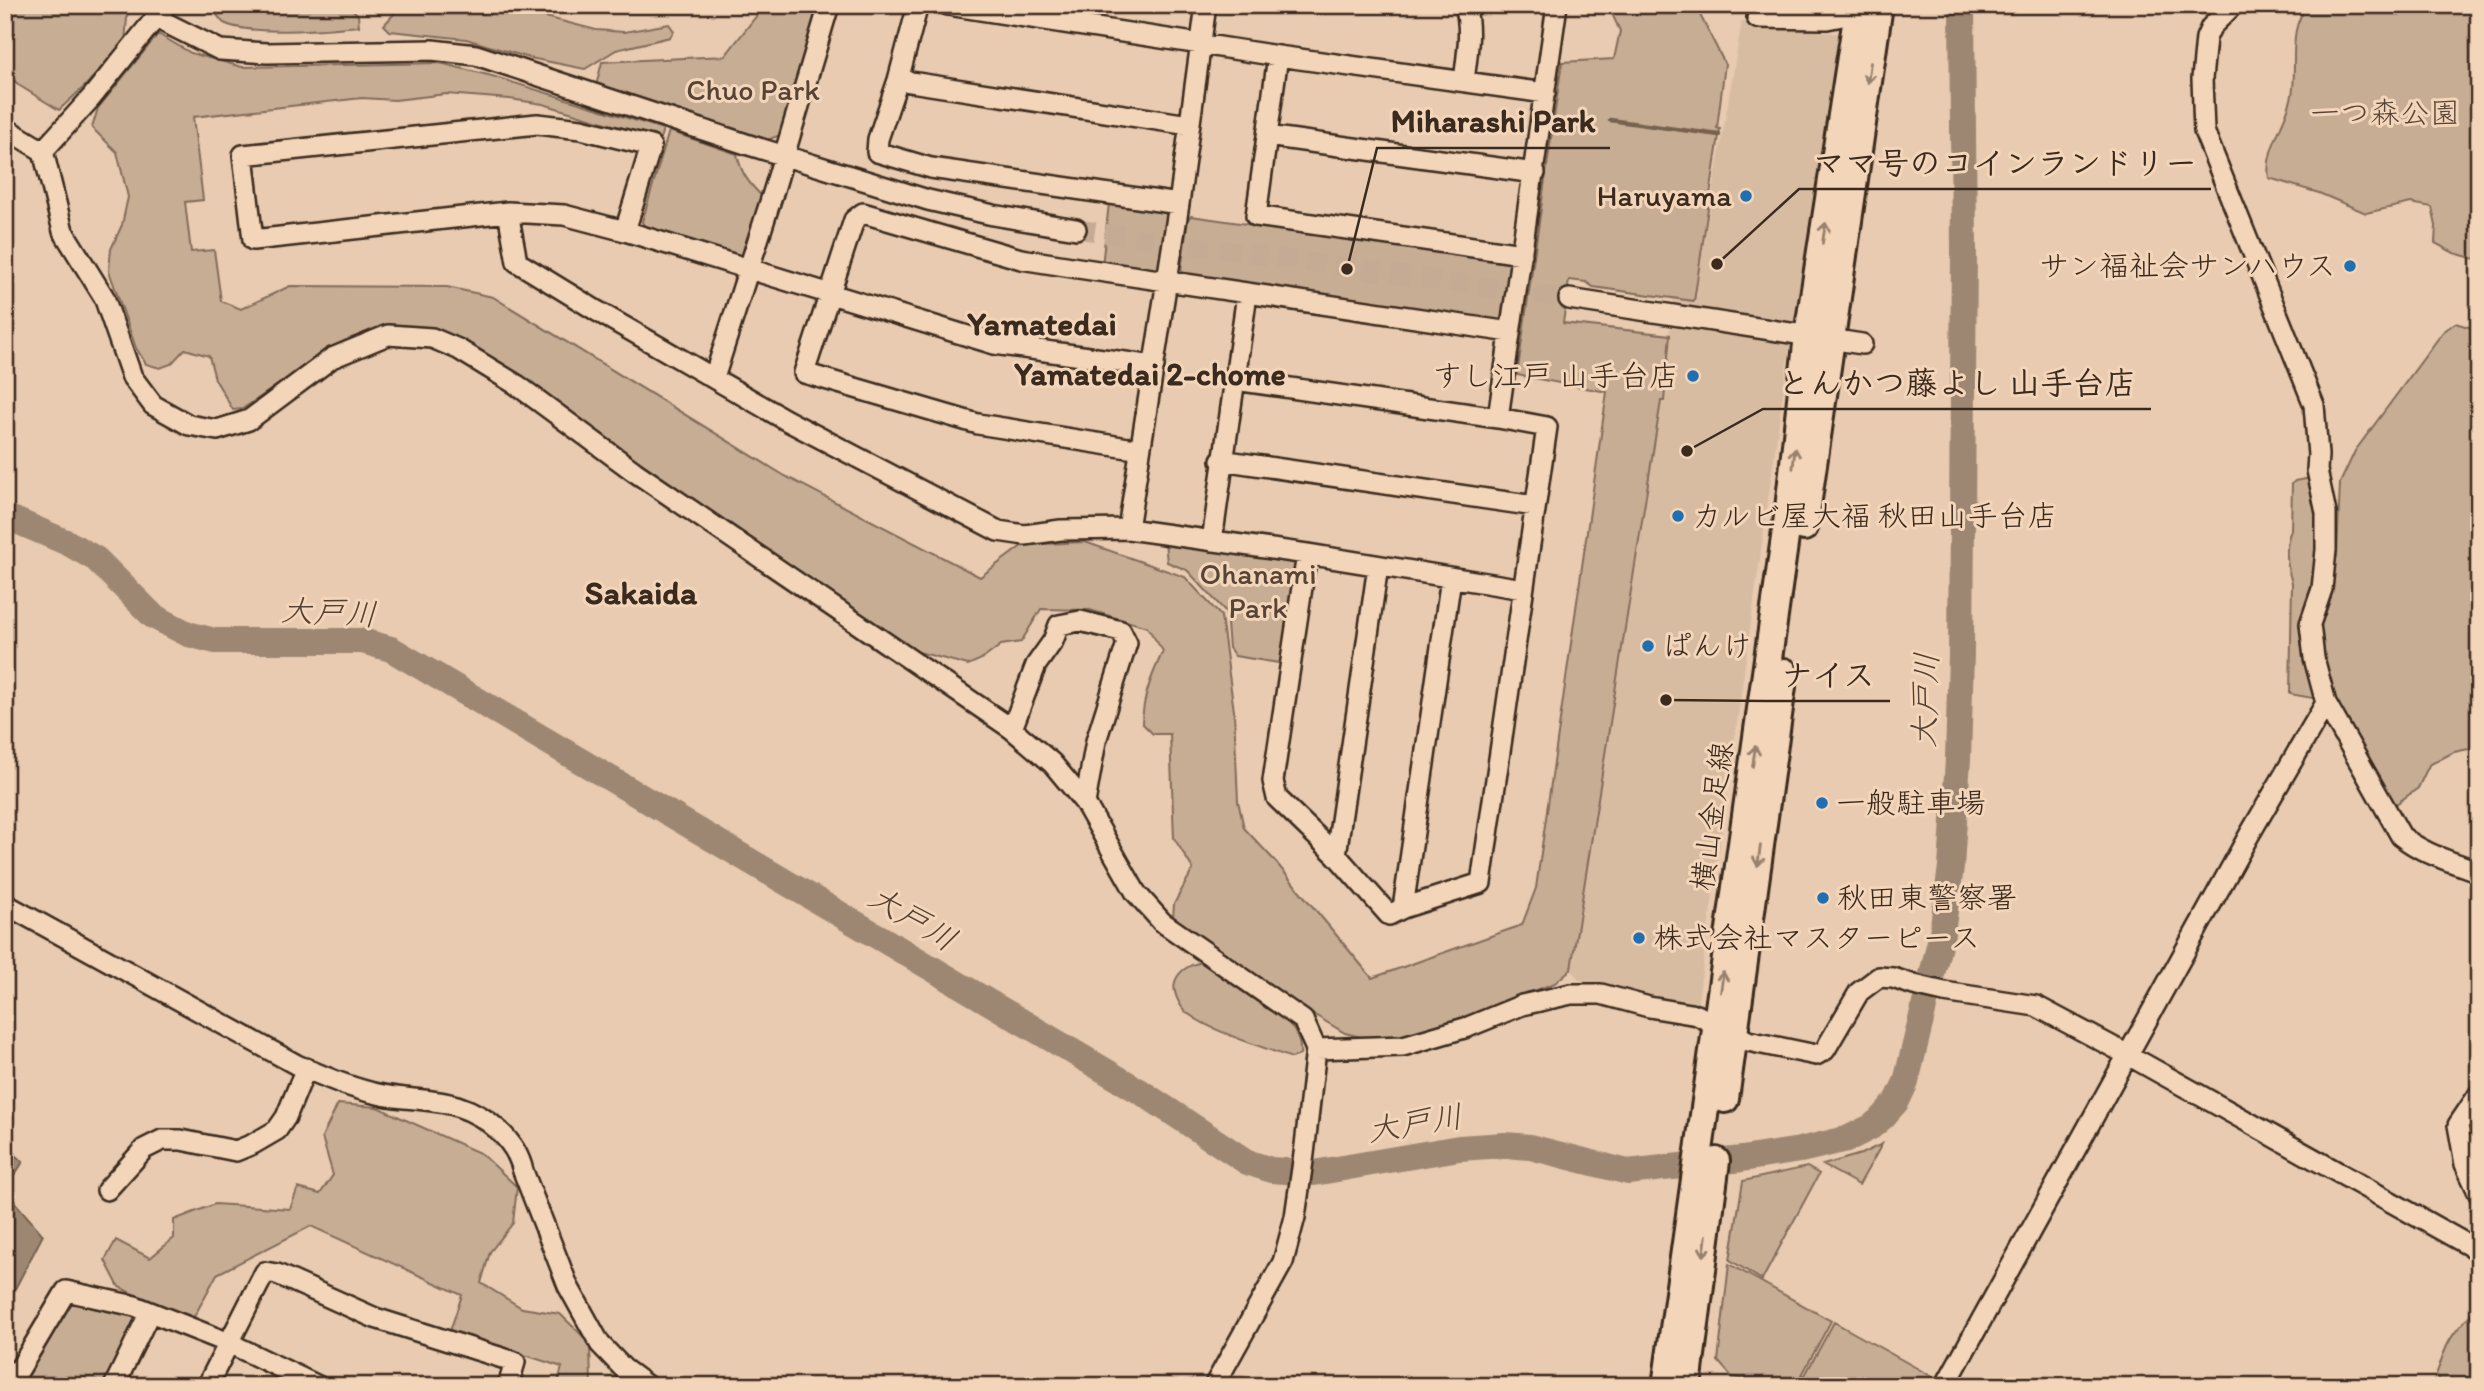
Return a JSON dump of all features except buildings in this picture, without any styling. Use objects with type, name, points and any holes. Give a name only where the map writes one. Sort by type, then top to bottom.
[{"type":"main road","name":"横山金足線","points":[[1687,1386],[1705,1179],[1787,522],[1819,337],[1865,8]]},
{"type":"main road","name":"横山金足線","points":[[1666,1386],[1705,1179]]},
{"type":"street","points":[[714,378],[785,156],[829,5]]},
{"type":"street","points":[[918,5],[898,80],[878,139],[877,152],[931,168],[1179,204]]},
{"type":"street","points":[[948,5],[1278,56],[1545,93]]},
{"type":"street","points":[[1128,530],[1179,204],[1206,5]]},
{"type":"street","points":[[1464,81],[1470,39],[1465,5]]},
{"type":"street","points":[[1498,418],[1557,5]]},
{"type":"street","points":[[2233,5],[2211,27],[2206,38],[2202,79],[2204,131],[2314,405],[2317,470],[2326,513],[2326,550],[2322,589],[2310,624],[2314,658],[2326,703],[2401,836],[2416,848],[2436,858],[2479,872]]},
{"type":"street","points":[[1757,18],[1827,19],[1865,8]]},
{"type":"street","points":[[43,152],[161,12],[220,50],[267,53],[432,50],[476,55],[785,156],[956,208],[1076,229]]},
{"type":"street","points":[[1278,56],[1256,216],[1522,254]]},
{"type":"street","points":[[898,80],[1189,125]]},
{"type":"street","points":[[625,231],[651,146],[581,129],[537,124],[243,155],[253,240],[508,212],[564,215],[625,231],[993,344],[1154,366]]},
{"type":"street","points":[[5,128],[43,152],[63,231],[104,297],[132,376],[153,405],[189,425],[217,430],[249,420],[332,358],[388,335],[432,338],[458,349],[517,385],[635,472],[1012,729],[1052,763],[1085,803],[1136,893],[1162,922],[1303,1020],[1316,1049],[1298,1195],[1283,1262],[1214,1386]]},
{"type":"street","points":[[1267,136],[1535,173]]},
{"type":"street","points":[[508,212],[517,262],[798,426],[998,531],[1025,534],[1061,530],[1128,530],[1307,554],[1523,589]]},
{"type":"street","points":[[1141,447],[1128,448],[978,424],[804,373],[854,220],[863,213],[1021,259],[1510,331]]},
{"type":"street","points":[[1212,541],[1247,294]]},
{"type":"street","points":[[1569,299],[1861,344]]},
{"type":"street","points":[[1235,380],[1547,427],[1481,883],[1389,915],[1336,855],[1277,798],[1273,781],[1307,554]]},
{"type":"street","points":[[1222,460],[1535,506]]},
{"type":"street","points":[[1336,855],[1378,566]]},
{"type":"street","points":[[1403,908],[1451,578]]},
{"type":"street","points":[[1012,729],[1036,664],[1053,642],[1059,625],[1080,621],[1121,631],[1127,643],[1096,741],[1085,803]]},
{"type":"street","points":[[1945,1386],[2242,849],[2326,703]]},
{"type":"street","points":[[5,904],[334,1082],[378,1094],[457,1106],[488,1122],[506,1137],[519,1156],[568,1286],[600,1344],[624,1369],[647,1386]]},
{"type":"street","points":[[1316,1049],[1403,1046],[1458,1030],[1522,1005],[1571,994],[1601,994],[1649,1007],[1697,1015],[1748,1041],[1816,1055],[1825,1050],[1858,992],[1879,977],[1893,978],[1940,991],[2036,1006],[2479,1251]]},
{"type":"street","points":[[107,1190],[144,1149],[162,1140],[181,1140],[236,1150],[277,1130],[286,1117],[306,1068]]},
{"type":"street","points":[[2479,1094],[2458,1125],[2465,1164],[2479,1194]]},
{"type":"street","points":[[208,1386],[265,1272],[277,1274],[375,1318],[515,1362],[508,1386]]},
{"type":"street","points":[[5,1370],[16,1375],[66,1291],[135,1306],[229,1343],[318,1386]]},
{"type":"street","points":[[114,1386],[150,1312]]},
{"type":"shaded area","points":[[1742,21],[1842,34],[1787,365],[1697,1008],[1668,1004],[1579,980],[1571,969],[1661,401],[1674,298],[1694,301]]},
{"type":"shaded area","points":[[5,1147],[23,1162],[12,1179],[11,1198],[43,1235],[5,1308]]},
{"type":"green space","points":[[5,5],[128,5],[125,42],[59,110],[20,86],[5,72]]},
{"type":"green space","points":[[220,5],[348,5],[358,15],[359,26],[290,31],[236,27],[223,22],[217,15]]},
{"type":"green space","points":[[402,5],[499,5],[596,30],[624,32],[669,24],[674,31],[670,37],[616,50],[585,69],[530,58],[466,39],[390,31],[384,25]]},
{"type":"green space","name":"Chuo Park","points":[[765,5],[823,5],[786,133],[767,140],[596,86],[602,62],[725,56]]},
{"type":"green space","points":[[1608,5],[1695,5],[1725,64],[1717,128],[1720,129],[1694,301],[1593,287],[1586,282],[1569,280],[1563,323],[1670,335],[1664,401],[1661,401],[1571,969],[1555,983],[1414,1037],[1361,1037],[1345,1033],[1308,1011],[1173,919],[1174,904],[1193,869],[1174,838],[1170,734],[1153,734],[1142,723],[1149,686],[1163,651],[1147,627],[1090,610],[1041,609],[1021,642],[1001,645],[984,658],[968,665],[911,650],[761,546],[660,481],[509,372],[389,329],[344,341],[242,409],[233,410],[215,379],[209,356],[185,349],[171,364],[160,368],[146,364],[136,348],[109,271],[111,249],[122,225],[128,197],[117,152],[92,128],[98,108],[158,34],[191,53],[242,67],[440,63],[492,76],[663,129],[660,139],[543,104],[446,94],[395,100],[362,98],[193,117],[203,200],[185,202],[191,252],[214,250],[221,301],[241,309],[290,286],[447,287],[493,297],[785,476],[980,577],[1023,545],[1085,542],[1185,577],[1221,616],[1234,711],[1238,801],[1244,828],[1372,978],[1522,925],[1536,888],[1607,392],[1517,375],[1562,62],[1614,59],[1620,31]]},
{"type":"green space","name":"一つ森公園","points":[[2309,5],[2479,5],[2479,260],[2454,253],[2435,243],[2436,226],[2432,207],[2411,203],[2366,213],[2319,193],[2269,178],[2270,157],[2294,84],[2297,24]]},
{"type":"green space","points":[[669,131],[737,154],[747,179],[764,198],[747,251],[739,259],[646,231],[642,222]]},
{"type":"green space","points":[[1109,203],[1165,212],[1169,217],[1162,270],[1155,273],[1102,266]]},
{"type":"green space","points":[[1191,216],[1506,261],[1513,267],[1507,315],[1495,323],[1187,276],[1181,270],[1188,219]]},
{"type":"green space","points":[[2455,323],[2479,330],[2479,747],[2454,752],[2429,765],[2418,788],[2392,807],[2335,702],[2317,630],[2337,555],[2340,483],[2355,451],[2443,332]]},
{"type":"green space","points":[[2311,478],[2322,543],[2312,698],[2290,694],[2292,583],[2287,550],[2291,530],[2292,484]]},
{"type":"green space","name":"Ohanami Park","points":[[1165,542],[1298,560],[1285,664],[1235,656],[1229,648],[1226,612],[1187,570],[1167,562]]},
{"type":"green space","points":[[1205,962],[1249,989],[1280,1013],[1299,1040],[1300,1055],[1292,1058],[1239,1039],[1187,1013],[1176,996],[1175,982],[1187,967]]},
{"type":"green space","points":[[338,1104],[377,1107],[482,1154],[517,1187],[513,1223],[490,1252],[481,1283],[522,1308],[560,1314],[590,1343],[591,1386],[557,1386],[562,1367],[450,1331],[462,1295],[311,1226],[217,1274],[194,1317],[152,1303],[119,1287],[105,1260],[116,1240],[150,1258],[174,1238],[174,1220],[215,1204],[290,1209],[298,1188],[320,1194],[333,1175],[322,1137]]},
{"type":"green space","points":[[1882,1144],[1859,1185],[1823,1165],[1861,1154]]},
{"type":"green space","points":[[1807,1167],[1819,1174],[1762,1280],[1730,1260],[1743,1181]]},
{"type":"green space","points":[[1729,1264],[1831,1321],[1796,1386],[1732,1377],[1718,1361]]},
{"type":"green space","points":[[78,1301],[135,1313],[140,1323],[108,1386],[21,1384],[65,1302]]},
{"type":"green space","points":[[2479,1303],[2479,1386],[2443,1386],[2436,1375],[2446,1348]]},
{"type":"green space","points":[[1834,1322],[1940,1381],[1937,1386],[1799,1386]]},
{"type":"waterway","name":"大戸川","points":[[5,516],[68,543],[96,559],[153,616],[188,634],[215,641],[362,641],[391,649],[1141,1092],[1247,1162],[1271,1170],[1314,1173],[1459,1148],[1505,1145],[1530,1147],[1628,1172],[1742,1159],[1847,1139],[1871,1127],[1883,1117],[1897,1101],[1906,1082],[1942,933],[1951,867],[1961,654],[1964,251],[1962,5]]},
{"type":"waterway","points":[[1610,120],[1719,135]]},
{"type":"tunnel","points":[[1076,229],[1569,299]]},
{"type":"place","name":"Haruyama","points":[[1746,196]]},
{"type":"place","name":"ママ号のコインランドリー","points":[[1717,264]]},
{"type":"place","name":"サン福祉会サンハウス","points":[[2350,266]]},
{"type":"place","name":"Miharashi Park","points":[[1347,269]]},
{"type":"place","name":"すし江戸 山手台店","points":[[1693,376]]},
{"type":"place","name":"とんかつ藤よし 山手台店","points":[[1687,451]]},
{"type":"place","name":"カルビ屋大福 秋田山手台店","points":[[1678,516]]},
{"type":"place","name":"ぱんけ","points":[[1648,646]]},
{"type":"place","name":"ナイス","points":[[1666,700]]},
{"type":"place","name":"一般駐車場","points":[[1822,803]]},
{"type":"place","name":"秋田東警察署","points":[[1823,898]]},
{"type":"place","name":"株式会社マスターピース","points":[[1639,938]]},
{"type":"district","name":"Yamatedai","points":[[1042,323]]},
{"type":"district","name":"Yamatedai 2-chome","points":[[1150,374]]},
{"type":"district","name":"Sakaida","points":[[641,592]]}]
